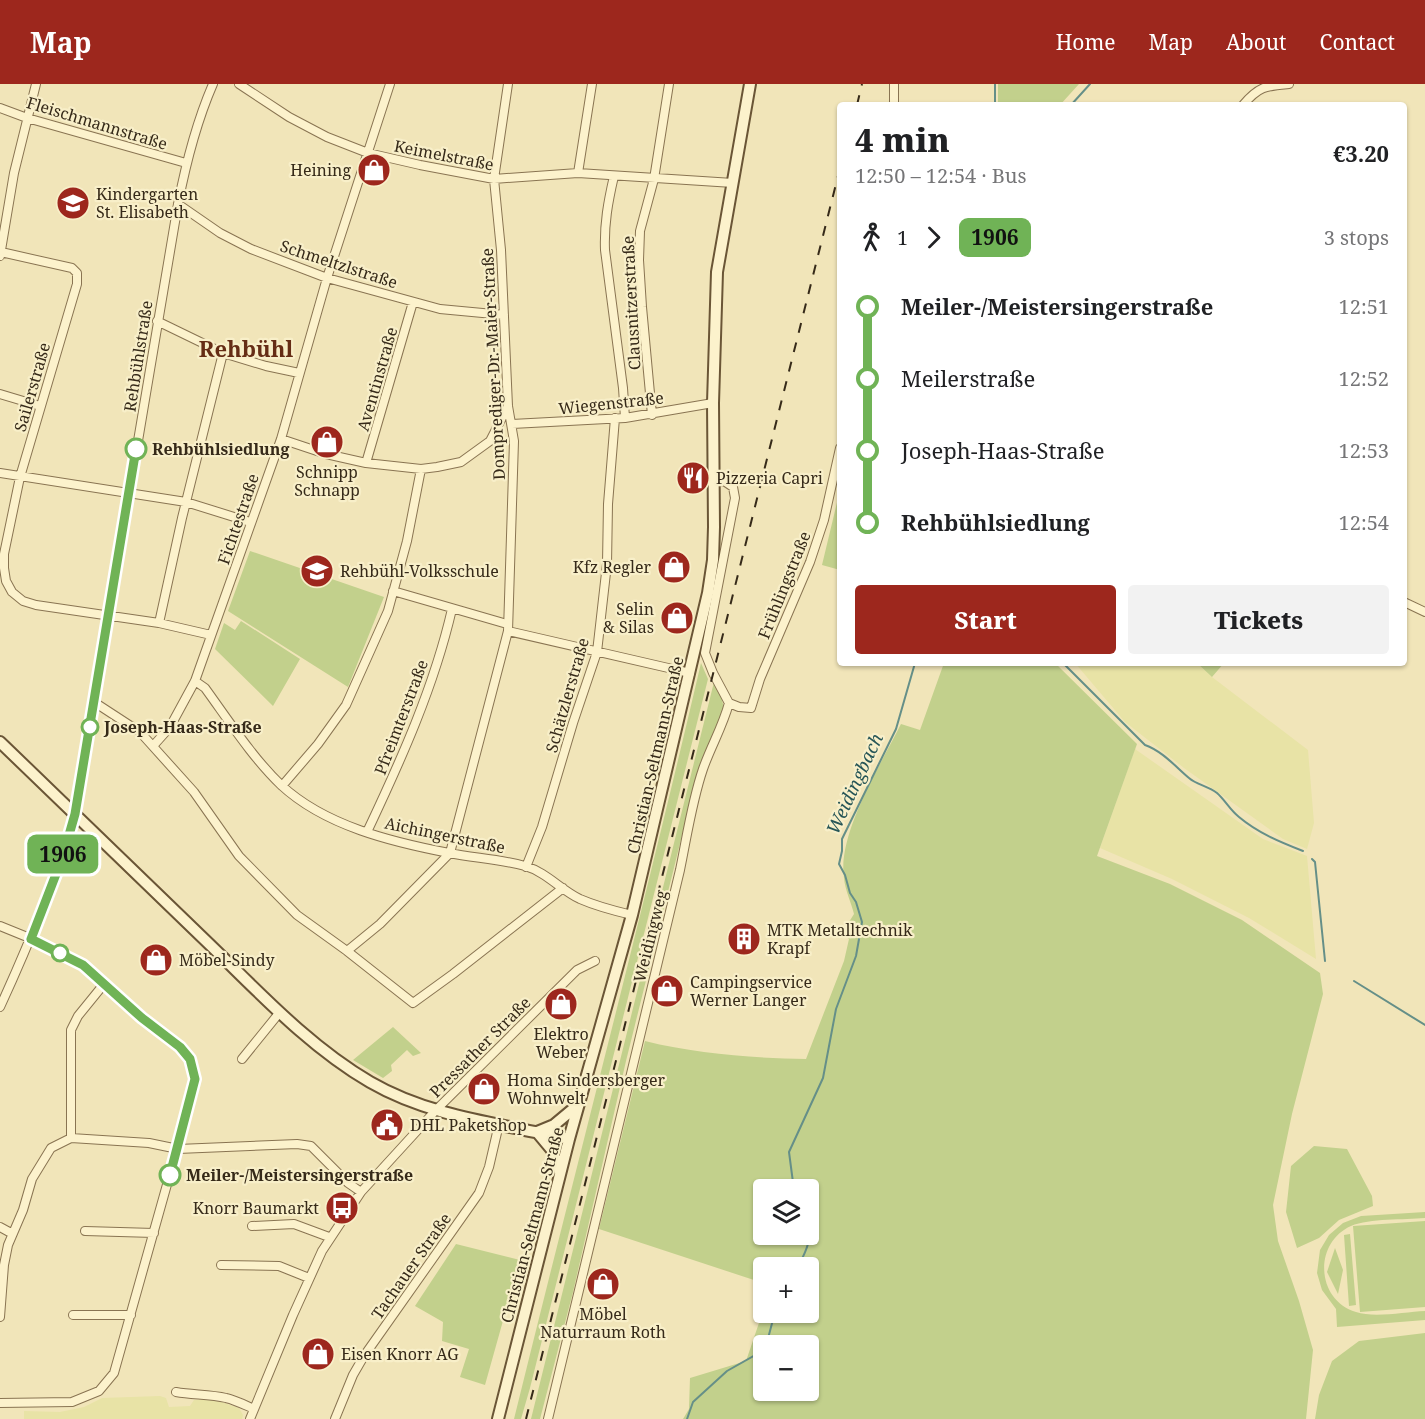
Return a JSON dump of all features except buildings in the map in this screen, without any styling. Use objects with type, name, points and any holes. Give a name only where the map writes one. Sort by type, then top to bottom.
[{"type":"main road","name":"Christian-Seltmann-Straße","points":[[498,1419],[569,1139],[632,915],[708,593],[713,560],[713,403],[717,272],[750,84]]},
{"type":"main road","points":[[0,742],[280,1012],[342,1063],[371,1082],[408,1100],[436,1110],[569,1139]]},
{"type":"main road","points":[[536,1132],[554,1125],[579,1104]]},
{"type":"main road","points":[[536,1132],[552,1150],[560,1173]]},
{"type":"street","points":[[0,257],[12,183],[36,84]]},
{"type":"street","name":"Rehbühlstraße","points":[[0,1007],[31,939],[63,856],[75,814],[178,204],[186,163],[202,109],[213,84]]},
{"type":"street","name":"Keimelstraße","points":[[239,84],[289,117],[327,137],[368,153],[420,165],[494,179],[578,173],[733,183]]},
{"type":"street","name":"Fichtestraße","points":[[153,746],[170,727],[195,681],[281,439],[327,278],[390,84]]},
{"type":"street","name":"Domprediger-Dr.-Maier-Straße","points":[[347,951],[380,924],[450,853],[508,628],[512,424],[508,406],[494,179],[508,84]]},
{"type":"street","points":[[578,173],[592,84]]},
{"type":"street","name":"Clausnitzerstraße","points":[[652,415],[639,260],[640,231],[654,179],[669,84]]},
{"type":"street","points":[[894,84],[894,102]]},
{"type":"street","points":[[1246,102],[1260,88],[1289,84]]},
{"type":"street","name":"Fleischmannstraße","points":[[0,108],[27,118],[186,163]]},
{"type":"street","points":[[614,177],[606,206],[604,239],[626,418]]},
{"type":"street","name":"Schmeltzlstraße","points":[[178,204],[220,233],[251,249],[327,278],[440,309],[504,315]]},
{"type":"street","name":"Sailerstraße","points":[[1,252],[72,268],[77,273],[77,284],[20,477],[4,554],[6,580],[12,592],[36,605],[109,616]]},
{"type":"street","name":"Aventinstraße","points":[[366,463],[413,302]]},
{"type":"street","points":[[157,321],[223,352],[266,366],[299,373]]},
{"type":"street","points":[[159,623],[223,352]]},
{"type":"street","points":[[0,394],[40,406]]},
{"type":"street","name":"Wiegenstraße","points":[[512,424],[626,418],[713,403]]},
{"type":"street","points":[[281,439],[326,454],[366,463],[421,470],[461,462],[490,441],[508,406]]},
{"type":"street","name":"Schätzlerstraße","points":[[526,867],[542,827],[597,652],[607,564],[608,504],[615,418]]},
{"type":"street","name":"Frühlingstraße","points":[[729,703],[751,708],[760,679],[810,562],[824,520],[837,462]]},
{"type":"street","points":[[282,786],[318,744],[346,705],[388,611],[407,541],[421,470]]},
{"type":"street","points":[[0,473],[186,502],[250,522]]},
{"type":"street","points":[[713,482],[724,480],[733,487],[735,498],[705,653],[729,703]]},
{"type":"street","points":[[393,591],[508,628],[597,652],[690,673]]},
{"type":"street","points":[[1407,603],[1425,612]]},
{"type":"street","name":"Pfreimterstraße","points":[[367,832],[400,762],[428,691],[452,609]]},
{"type":"street","points":[[109,616],[211,634]]},
{"type":"street","name":"Aichingerstraße","points":[[195,681],[205,688],[259,762],[282,786],[316,810],[367,832],[450,853],[492,858],[536,870],[579,898],[632,915]]},
{"type":"street","points":[[94,702],[140,732],[195,792],[239,856],[297,915],[413,1003],[563,888]]},
{"type":"street","name":"Weidingweg","points":[[548,1419],[702,771],[729,703]]},
{"type":"street","points":[[0,926],[83,965],[142,1018],[180,1047],[190,1059],[195,1079],[178,1149],[114,1373],[99,1391],[72,1402],[0,1403]]},
{"type":"street","name":"Pressather Straße","points":[[250,1419],[309,1278],[330,1237],[361,1192],[436,1110],[577,970],[595,962]]},
{"type":"street","points":[[71,1138],[71,1030],[78,1016],[104,984]]},
{"type":"street","points":[[242,1059],[280,1012]]},
{"type":"street","name":"Tachauer Straße","points":[[335,1419],[353,1375],[364,1356],[479,1193],[489,1167],[499,1124]]},
{"type":"street","points":[[0,1317],[3,1265],[11,1233],[23,1210],[32,1179],[51,1148],[71,1138],[149,1143],[178,1149],[297,1144],[311,1146],[348,1183],[361,1192]]},
{"type":"street","points":[[252,1226],[294,1224],[330,1237]]},
{"type":"street","points":[[0,1227],[11,1233]]},
{"type":"street","points":[[86,1231],[154,1233]]},
{"type":"street","points":[[221,1265],[279,1266],[309,1278]]},
{"type":"street","points":[[73,1315],[131,1315]]},
{"type":"street","points":[[176,1392],[227,1398],[254,1409]]},
{"type":"shaded area","points":[[1078,666],[1200,666],[1308,750],[1314,823],[1307,849],[1283,839],[1184,768],[1125,722]]},
{"type":"shaded area","points":[[1135,749],[1263,839],[1307,856],[1316,959],[1249,918],[1172,879],[1100,848]]},
{"type":"shaded area","points":[[160,1396],[166,1398],[169,1407],[190,1406],[194,1400],[213,1399],[239,1408],[243,1415],[242,1419],[24,1419],[24,1411],[60,1412],[84,1407],[102,1398]]},
{"type":"green space","points":[[998,84],[1079,84],[1063,102],[998,102]]},
{"type":"green space","points":[[837,502],[837,569],[822,565]]},
{"type":"green space","points":[[250,551],[384,597],[348,687],[228,611]]},
{"type":"green space","points":[[241,621],[300,659],[273,706],[215,649],[224,623],[235,630]]},
{"type":"green space","points":[[701,663],[708,679],[530,1388],[521,1419],[514,1419],[679,758]]},
{"type":"green space","points":[[943,666],[1058,666],[1137,744],[1097,856],[1170,884],[1242,920],[1320,973],[1323,994],[1292,1114],[1273,1205],[1278,1241],[1313,1350],[1306,1419],[683,1419],[689,1409],[690,1378],[746,1361],[753,1340],[753,1401],[819,1401],[819,1335],[755,1335],[759,1323],[819,1323],[819,1257],[753,1257],[753,1280],[599,1229],[645,1041],[725,1054],[806,1059],[844,961],[849,939],[842,933],[854,914],[845,882],[844,860],[854,820],[872,779],[901,724],[920,730]]},
{"type":"green space","points":[[1200,666],[1221,666],[1212,677]]},
{"type":"green space","points":[[714,682],[720,690],[724,709],[698,771],[626,1061],[573,1292],[540,1419],[531,1419]]},
{"type":"green space","points":[[393,1027],[421,1053],[413,1056],[407,1050],[391,1065],[392,1071],[383,1078],[353,1060]]},
{"type":"green space","points":[[1314,1146],[1347,1149],[1372,1196],[1373,1206],[1339,1220],[1319,1238],[1297,1248],[1286,1212],[1291,1166]]},
{"type":"green space","points":[[1425,1212],[1425,1218],[1377,1220],[1351,1226],[1339,1234],[1330,1245],[1325,1258],[1324,1271],[1333,1296],[1343,1306],[1356,1312],[1372,1315],[1425,1311],[1425,1320],[1337,1327],[1336,1309],[1322,1290],[1317,1273],[1320,1250],[1329,1235],[1343,1223],[1361,1216]]},
{"type":"green space","points":[[1425,1221],[1425,1307],[1360,1312],[1353,1226]]},
{"type":"green space","points":[[1350,1234],[1356,1305],[1349,1306],[1344,1235]]},
{"type":"green space","points":[[456,1244],[520,1260],[485,1385],[460,1377],[469,1349],[442,1341],[443,1322],[415,1306]]},
{"type":"green space","points":[[1335,1248],[1343,1270],[1338,1294],[1327,1272]]},
{"type":"green space","points":[[1425,1333],[1425,1419],[1315,1419],[1319,1395],[1332,1361],[1359,1341]]},
{"type":"waterway","name":"Weidingbach","points":[[995,84],[995,102]]},
{"type":"waterway","points":[[1074,102],[1090,84]]},
{"type":"waterway","name":"Weidingbach","points":[[793,1179],[789,1152],[823,1078],[836,1009],[856,956],[862,922],[839,864],[842,839],[896,729],[914,666]]},
{"type":"waterway","points":[[1066,666],[1145,745],[1163,755],[1192,780],[1217,793],[1236,814],[1254,828],[1303,851]]},
{"type":"waterway","points":[[1312,859],[1315,862],[1325,961]]},
{"type":"waterway","points":[[1354,981],[1425,1025]]},
{"type":"waterway","name":"Weidingbach","points":[[802,1257],[807,1245]]},
{"type":"waterway","name":"Weidingbach","points":[[769,1335],[772,1323]]},
{"type":"waterway","name":"Weidingbach","points":[[687,1419],[693,1402],[727,1371],[753,1356]]},
{"type":"railway","points":[[858,102],[862,84]]},
{"type":"railway","points":[[526,1419],[837,180]]},
{"type":"bus line","name":"1906","points":[[136,449],[75,814],[63,856],[31,939],[83,965],[142,1018],[180,1047],[190,1059],[195,1079],[193,1092],[170,1175]]},
{"type":"place","name":"Heining","points":[[374,170]]},
{"type":"place","name":"Kindergarten St. Elisabeth","points":[[73,203]]},
{"type":"place","name":"Schnipp Schnapp","points":[[327,442]]},
{"type":"place","name":"Rehbühlsiedlung","points":[[136,449]]},
{"type":"place","name":"Pizzeria Capri","points":[[693,478]]},
{"type":"place","name":"Kfz Regler","points":[[674,567]]},
{"type":"place","name":"Rehbühl-Volksschule","points":[[317,571]]},
{"type":"place","name":"Selin & Silas","points":[[677,618]]},
{"type":"place","name":"Joseph-Haas-Straße","points":[[90,727]]},
{"type":"place","name":"MTK Metalltechnik Krapf","points":[[744,939]]},
{"type":"place","name":"Möbel-Sindy","points":[[156,960]]},
{"type":"place","name":"Campingservice Werner Langer","points":[[667,991]]},
{"type":"place","name":"Elektro Weber","points":[[561,1004]]},
{"type":"place","name":"Homa Sindersberger Wohnwelt","points":[[484,1089]]},
{"type":"place","name":"DHL Paketshop","points":[[387,1125]]},
{"type":"place","name":"Meiler-/Meistersingerstraße","points":[[170,1175]]},
{"type":"place","name":"Knorr Baumarkt","points":[[342,1208]]},
{"type":"place","name":"Möbel Naturraum Roth","points":[[603,1284]]},
{"type":"place","name":"Eisen Knorr AG","points":[[318,1354]]},
{"type":"district","name":"Rehbühl","points":[[246,349]]}]
